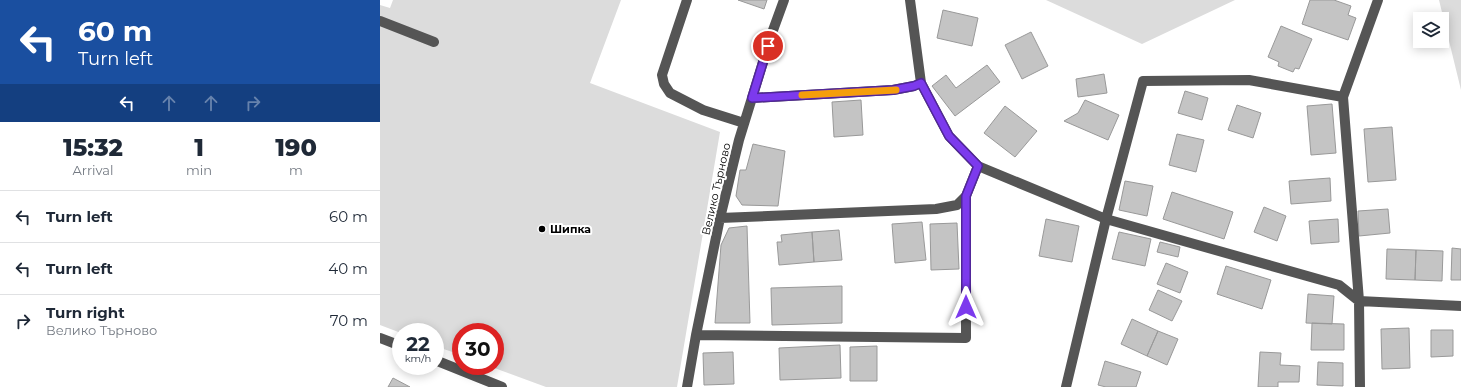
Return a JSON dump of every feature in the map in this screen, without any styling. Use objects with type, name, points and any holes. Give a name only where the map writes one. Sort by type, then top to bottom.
[{"type":"street","points":[[687,0],[662,75],[664,84],[670,93],[703,110],[744,123]]},
{"type":"street","name":"Велико Търново","points":[[687,387],[720,218],[744,123],[784,0]]},
{"type":"street","points":[[910,0],[921,83],[949,136],[978,166],[1106,219],[1339,285],[1359,301],[1461,306]]},
{"type":"street","points":[[1360,387],[1359,301],[1343,97],[1378,0]]},
{"type":"street","points":[[380,21],[434,42]]},
{"type":"street","points":[[1066,387],[1106,219],[1143,81],[1249,80],[1343,97]]},
{"type":"street","points":[[752,98],[893,90],[914,86],[921,83]]},
{"type":"street","points":[[696,335],[966,338],[966,196],[978,166]]},
{"type":"street","points":[[720,218],[936,209],[957,205],[966,196]]},
{"type":"street","points":[[380,338],[392,343]]},
{"type":"street","points":[[444,364],[502,387]]},
{"type":"shaded area","name":"Шипка","points":[[393,0],[621,0],[590,83],[720,132],[677,387],[546,387],[504,372],[504,323],[452,323],[452,352],[444,349],[444,323],[392,323],[392,330],[380,325],[380,5],[390,8]]},
{"type":"shaded area","points":[[1046,0],[1235,0],[1142,44]]},
{"type":"shaded area","points":[[1439,0],[1461,0],[1461,90],[1449,41],[1449,12],[1442,12]]},
{"type":"building","points":[[738,0],[767,0],[764,9]]},
{"type":"building","points":[[1310,0],[1334,0],[1351,6],[1348,15],[1356,18],[1348,40],[1302,24]]},
{"type":"building","points":[[943,10],[978,18],[972,46],[937,38]]},
{"type":"building","points":[[1281,26],[1312,39],[1299,69],[1295,68],[1293,72],[1278,66],[1279,62],[1268,57]]},
{"type":"building","points":[[1031,32],[1048,66],[1022,79],[1005,45]]},
{"type":"building","points":[[987,65],[1000,82],[955,116],[932,86],[946,75],[956,88]]},
{"type":"building","points":[[1104,74],[1107,93],[1078,97],[1076,79]]},
{"type":"building","points":[[1185,91],[1208,98],[1202,120],[1178,113]]},
{"type":"building","points":[[861,100],[863,135],[834,137],[832,102]]},
{"type":"building","points":[[1085,100],[1119,115],[1108,140],[1064,121],[1078,113]]},
{"type":"building","points":[[1332,104],[1336,153],[1311,155],[1307,106]]},
{"type":"building","points":[[1237,105],[1261,113],[1253,138],[1228,130]]},
{"type":"building","points":[[1005,106],[1037,131],[1015,157],[984,133]]},
{"type":"building","points":[[1392,127],[1396,180],[1368,182],[1364,129]]},
{"type":"building","points":[[1177,134],[1204,140],[1196,172],[1169,165]]},
{"type":"building","points":[[753,144],[785,151],[778,206],[742,205],[736,196],[740,170],[746,170]]},
{"type":"building","points":[[1330,178],[1331,201],[1291,204],[1289,181]]},
{"type":"building","points":[[1125,181],[1153,186],[1147,216],[1119,210]]},
{"type":"building","points":[[1172,192],[1233,212],[1224,239],[1163,219]]},
{"type":"building","points":[[1264,207],[1286,216],[1277,241],[1254,232]]},
{"type":"building","points":[[1388,209],[1390,233],[1359,236],[1358,211]]},
{"type":"building","points":[[1046,219],[1079,226],[1072,262],[1039,256]]},
{"type":"building","points":[[1338,219],[1339,242],[1311,244],[1309,221]]},
{"type":"building","points":[[922,222],[926,260],[895,263],[892,224]]},
{"type":"building","points":[[957,223],[959,269],[931,270],[930,224]]},
{"type":"building","points":[[747,226],[750,323],[715,323],[721,245],[729,228]]},
{"type":"building","points":[[839,230],[842,260],[814,262],[812,232]]},
{"type":"building","points":[[812,232],[814,262],[779,265],[777,242],[782,242],[781,235]]},
{"type":"building","points":[[1119,232],[1151,239],[1145,266],[1112,259]]},
{"type":"building","points":[[1160,242],[1180,247],[1178,257],[1157,252]]},
{"type":"building","points":[[1452,248],[1461,249],[1461,280],[1451,280]]},
{"type":"building","points":[[1387,249],[1416,250],[1415,280],[1386,279]]},
{"type":"building","points":[[1416,250],[1443,251],[1442,281],[1415,280]]},
{"type":"building","points":[[1166,263],[1188,272],[1180,293],[1157,284]]},
{"type":"building","points":[[1226,266],[1271,280],[1262,309],[1217,294]]},
{"type":"building","points":[[842,286],[842,323],[772,325],[771,288]]},
{"type":"building","points":[[1158,290],[1182,301],[1172,321],[1149,310]]},
{"type":"building","points":[[1308,294],[1334,296],[1332,324],[1306,323]]},
{"type":"building","points":[[1132,319],[1158,331],[1147,356],[1121,344]]},
{"type":"building","points":[[1312,323],[1344,324],[1344,350],[1311,350]]},
{"type":"building","points":[[1409,328],[1410,368],[1382,369],[1381,329]]},
{"type":"building","points":[[1431,330],[1453,330],[1453,356],[1431,357]]},
{"type":"building","points":[[1158,331],[1178,339],[1167,365],[1147,356]]},
{"type":"building","points":[[840,345],[841,378],[780,380],[779,348]]},
{"type":"building","points":[[877,346],[877,381],[850,381],[850,347]]},
{"type":"building","points":[[733,352],[734,384],[704,385],[703,353]]},
{"type":"building","points":[[1260,352],[1281,353],[1280,365],[1300,366],[1299,382],[1278,382],[1278,387],[1258,387]]},
{"type":"building","points":[[1105,361],[1141,372],[1136,387],[1106,387],[1098,385]]},
{"type":"building","points":[[1318,362],[1343,363],[1343,386],[1317,385]]},
{"type":"building","points":[[393,378],[410,387],[388,387]]},
{"type":"slow traffic","points":[[802,95],[896,90]]},
{"type":"place","name":"Шипка","points":[[542,229]]},
{"type":"route","points":[[768,46],[752,98],[893,90],[914,86],[921,83],[949,136],[978,166],[966,196],[966,307]]}]
